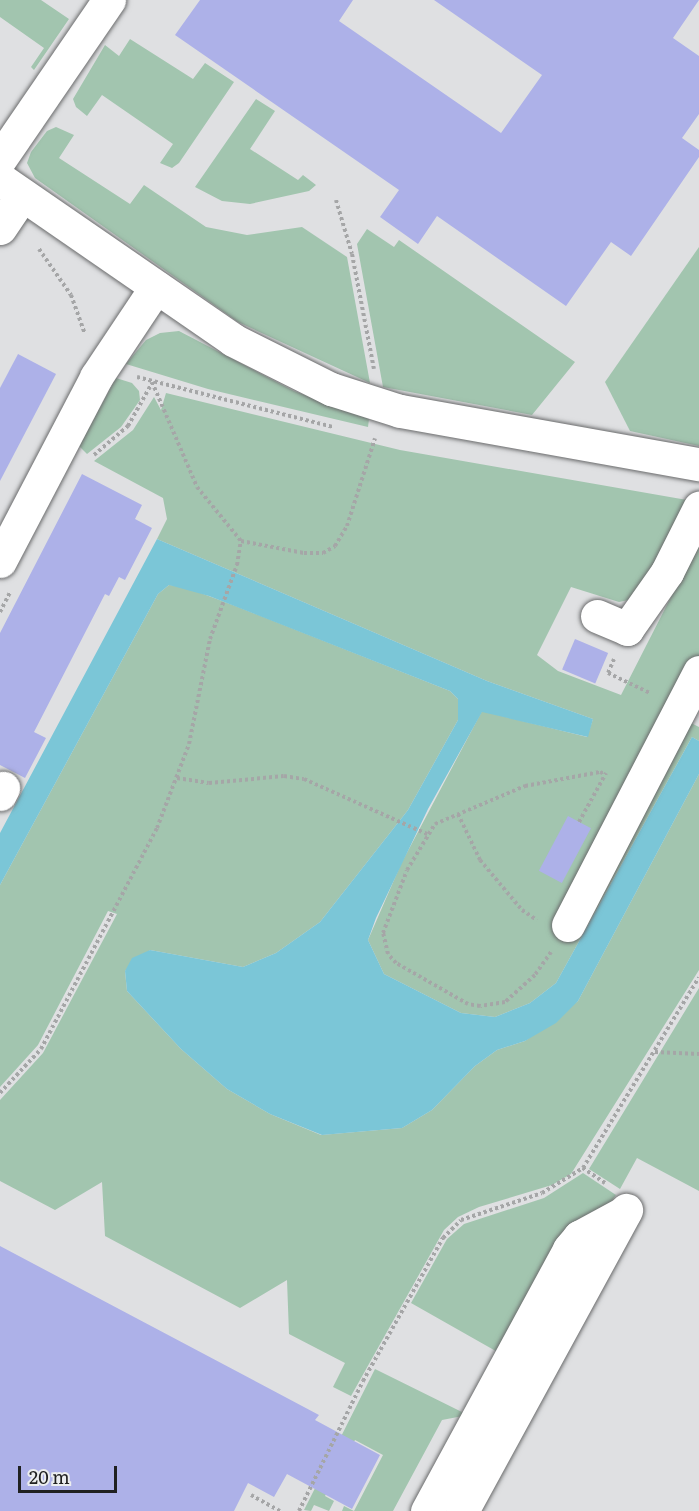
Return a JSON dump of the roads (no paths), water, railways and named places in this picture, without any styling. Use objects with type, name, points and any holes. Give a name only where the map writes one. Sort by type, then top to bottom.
[{"type":"street","points":[[0,159],[109,0]]},
{"type":"street","points":[[0,228],[11,187],[156,287],[270,360],[379,405],[699,464]]},
{"type":"street","points":[[0,561],[96,377],[156,287]]},
{"type":"street","points":[[597,616],[627,629],[667,572],[699,508]]},
{"type":"street","points":[[564,930],[699,672]]},
{"type":"street","points":[[462,1511],[511,1389],[582,1256],[628,1206]]},
{"type":"street","points":[[427,1511],[511,1389]]},
{"type":"water","points":[[157,539],[487,681],[593,719],[588,737],[482,712],[428,809],[376,918],[368,940],[384,974],[461,1013],[495,1017],[530,1003],[556,983],[692,737],[699,741],[699,774],[578,1001],[556,1023],[525,1041],[497,1050],[475,1066],[432,1110],[402,1128],[322,1135],[270,1114],[227,1089],[181,1049],[127,991],[125,971],[132,958],[150,950],[243,967],[276,953],[320,922],[408,810],[458,720],[458,699],[450,691],[209,596],[169,585],[158,594],[0,885],[0,833]]}]
